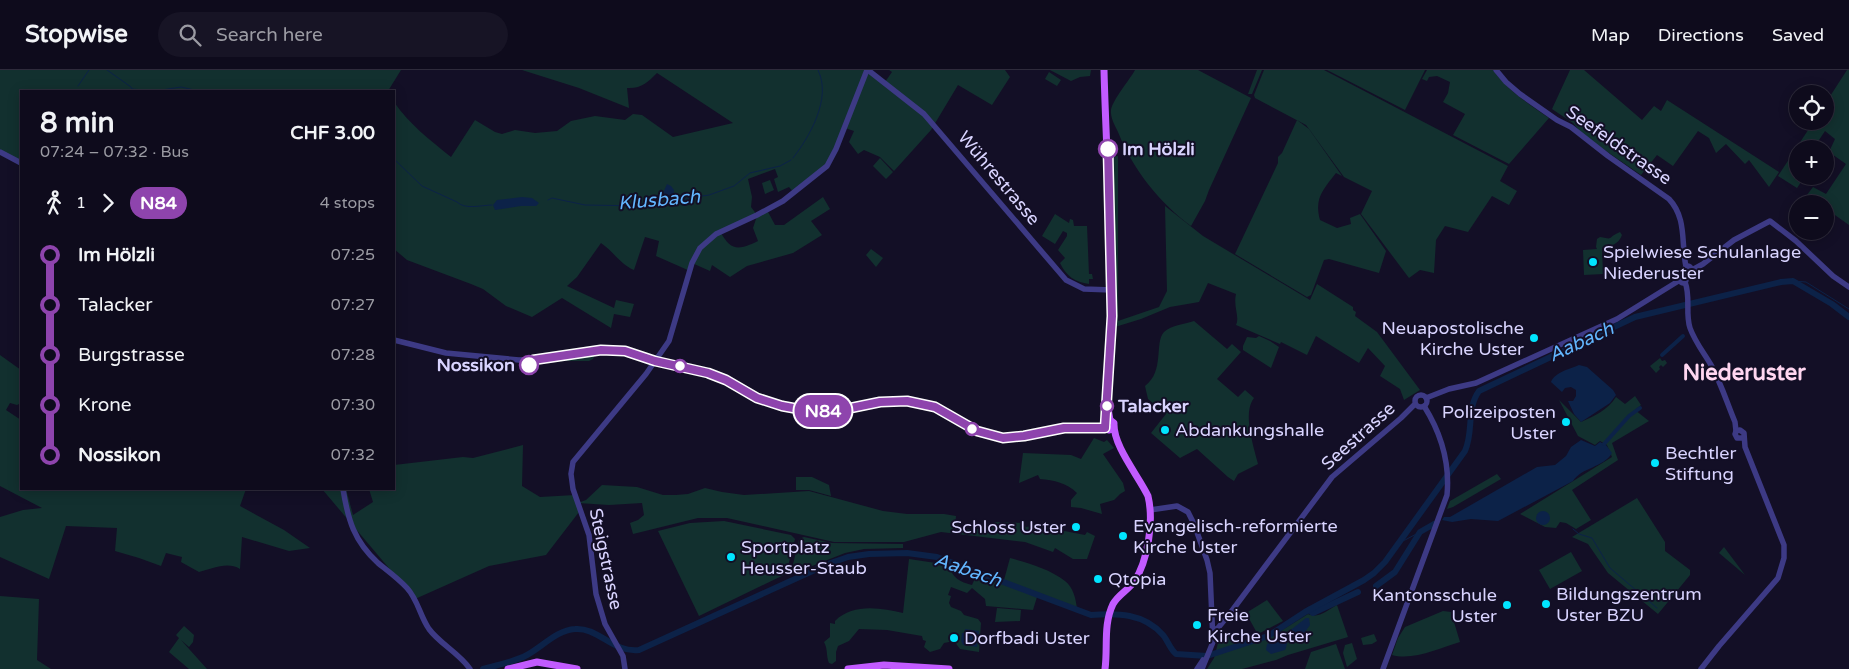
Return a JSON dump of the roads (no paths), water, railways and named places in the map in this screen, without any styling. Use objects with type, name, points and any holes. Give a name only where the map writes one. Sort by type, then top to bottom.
[{"type":"main road","points":[[1104,70],[1112,290],[1107,407],[1108,425],[1148,496],[1150,510],[1149,540],[1140,569],[1134,582],[1116,600],[1111,612],[1106,634],[1107,667]]},
{"type":"main road","points":[[508,669],[537,662],[577,669]]},
{"type":"main road","points":[[848,669],[891,666],[948,669]]},
{"type":"street","name":"Wührestrasse","points":[[867,70],[924,114],[1066,280],[1074,286],[1084,289],[1112,290]]},
{"type":"street","name":"Steigstrasse","points":[[625,669],[621,651],[605,624],[596,594],[589,535],[573,488],[572,468],[577,456],[655,361],[672,335],[692,263],[700,248],[716,234],[783,201],[827,166],[836,149],[867,70]]},
{"type":"street","name":"Seefeldstrasse","points":[[1496,70],[1520,94],[1557,120],[1571,127],[1579,135],[1669,198],[1680,218],[1688,269]]},
{"type":"street","points":[[0,152],[20,162]]},
{"type":"street","points":[[1701,669],[1778,578],[1781,573],[1784,545],[1741,438],[1744,432],[1738,430],[1712,366],[1692,333],[1683,280],[1688,269],[1703,264],[1734,240],[1770,221],[1796,241],[1833,276],[1849,287]]},
{"type":"street","points":[[1426,398],[1449,389],[1478,383],[1617,319],[1683,280]]},
{"type":"street","points":[[395,340],[446,353],[482,358],[533,360],[610,349],[625,351],[655,361],[708,373],[726,380],[757,398],[790,408],[812,411],[832,410],[880,402],[907,401],[935,407],[977,431],[1003,438],[1024,436],[1060,428],[1108,425]]},
{"type":"street","points":[[1422,394],[1426,398],[1427,402],[1424,406],[1419,407],[1415,404],[1414,399],[1418,395],[1422,394]]},
{"type":"street","name":"Seestrasse","points":[[1202,669],[1212,633],[1218,628],[1332,477],[1402,418],[1415,404]]},
{"type":"street","points":[[1383,669],[1443,509],[1448,481],[1439,432],[1424,406]]},
{"type":"street","points":[[343,490],[349,519],[358,539],[370,555],[407,588],[415,599],[425,623],[432,633],[470,669]]},
{"type":"street","points":[[1150,510],[1176,506],[1183,508],[1191,516],[1210,573],[1212,633]]},
{"type":"street","name":"Seestrasse","points":[[1197,669],[1206,657]]},
{"type":"water","points":[[667,184],[674,190],[673,199],[661,200],[658,198],[659,195],[663,193]]},
{"type":"water","points":[[522,197],[532,198],[539,203],[536,206],[495,210],[493,205],[497,200]]},
{"type":"water","points":[[1579,365],[1587,367],[1613,390],[1616,395],[1610,403],[1581,422],[1574,414],[1568,401],[1573,401],[1576,396],[1576,390],[1571,387],[1565,388],[1562,392],[1551,382],[1559,373]]},
{"type":"water","points":[[1581,440],[1595,446],[1600,442],[1606,445],[1612,453],[1603,462],[1577,476],[1573,481],[1498,521],[1471,519],[1452,522],[1442,520],[1444,517],[1450,517],[1537,467],[1555,465],[1566,456],[1571,447]]},
{"type":"water","points":[[1543,511],[1548,513],[1550,518],[1548,523],[1543,525],[1538,523],[1536,518],[1538,513]]},
{"type":"water","points":[[1306,618],[1309,618],[1310,625],[1300,639],[1295,641],[1293,639],[1289,640],[1285,650],[1271,654],[1266,650],[1267,644],[1283,639],[1288,632]]},
{"type":"water","points":[[965,629],[979,631],[977,647],[963,645],[961,641],[962,633],[965,633]]},
{"type":"waterway","points":[[78,86],[89,70]]},
{"type":"waterway","name":"Klusbach","points":[[107,70],[132,89],[144,90]]},
{"type":"waterway","name":"Klusbach","points":[[793,158],[812,128],[821,104],[822,81],[818,70]]},
{"type":"waterway","name":"Klusbach","points":[[162,90],[181,87],[194,90]]},
{"type":"waterway","name":"Klusbach","points":[[395,160],[422,186],[464,206],[492,205]]},
{"type":"waterway","name":"Klusbach","points":[[548,200],[552,198],[585,205],[647,206],[679,202],[689,198],[709,195],[734,186],[750,173],[780,166],[791,160]]},
{"type":"waterway","points":[[1793,281],[1806,282],[1849,309]]},
{"type":"waterway","name":"Aabach","points":[[483,669],[522,657],[533,652],[562,632],[575,629],[591,632],[621,648],[639,650],[828,564],[848,557],[869,554],[907,553],[937,557],[1091,615],[1111,614],[1139,618],[1156,628],[1176,654],[1207,656],[1268,636],[1305,612],[1374,573],[1385,562],[1465,451],[1468,443],[1471,413],[1479,391],[1635,317],[1781,282],[1793,281],[1832,304],[1849,317]]},
{"type":"waterway","points":[[1662,355],[1683,336]]},
{"type":"waterway","points":[[1604,444],[1629,416],[1640,408]]},
{"type":"waterway","points":[[1376,586],[1395,572],[1420,532],[1434,524]]},
{"type":"waterway","points":[[1573,529],[1579,534],[1592,538],[1610,568],[1657,608]]},
{"type":"waterway","name":"Aabach","points":[[1398,542],[1420,532]]},
{"type":"waterway","points":[[1309,610],[1313,613],[1358,592]]},
{"type":"place","name":"Im Hölzli","points":[[1108,149]]},
{"type":"place","name":"Spielwiese Schulanlage Niederuster","points":[[1593,262]]},
{"type":"place","name":"Neuapostolische Kirche Uster","points":[[1534,338]]},
{"type":"place","name":"Nossikon","points":[[529,365]]},
{"type":"place","name":"Talacker","points":[[1107,406]]},
{"type":"place","name":"Polizeiposten Uster","points":[[1566,422]]},
{"type":"place","name":"Abdankungshalle","points":[[1165,430]]},
{"type":"place","name":"Bechtler Stiftung","points":[[1655,463]]},
{"type":"place","name":"Schloss Uster","points":[[1076,527]]},
{"type":"place","name":"Evangelisch-reformierte Kirche Uster","points":[[1123,536]]},
{"type":"place","name":"Sportplatz Heusser-Staub","points":[[731,557]]},
{"type":"place","name":"Qtopia","points":[[1098,579]]},
{"type":"place","name":"Bildungszentrum Uster BZU","points":[[1546,604]]},
{"type":"place","name":"Kantonsschule Uster","points":[[1507,605]]},
{"type":"place","name":"Freie Kirche Uster","points":[[1197,625]]},
{"type":"place","name":"Dorfbadi Uster","points":[[954,638]]},
{"type":"district","name":"Niederuster","points":[[1744,373]]}]
